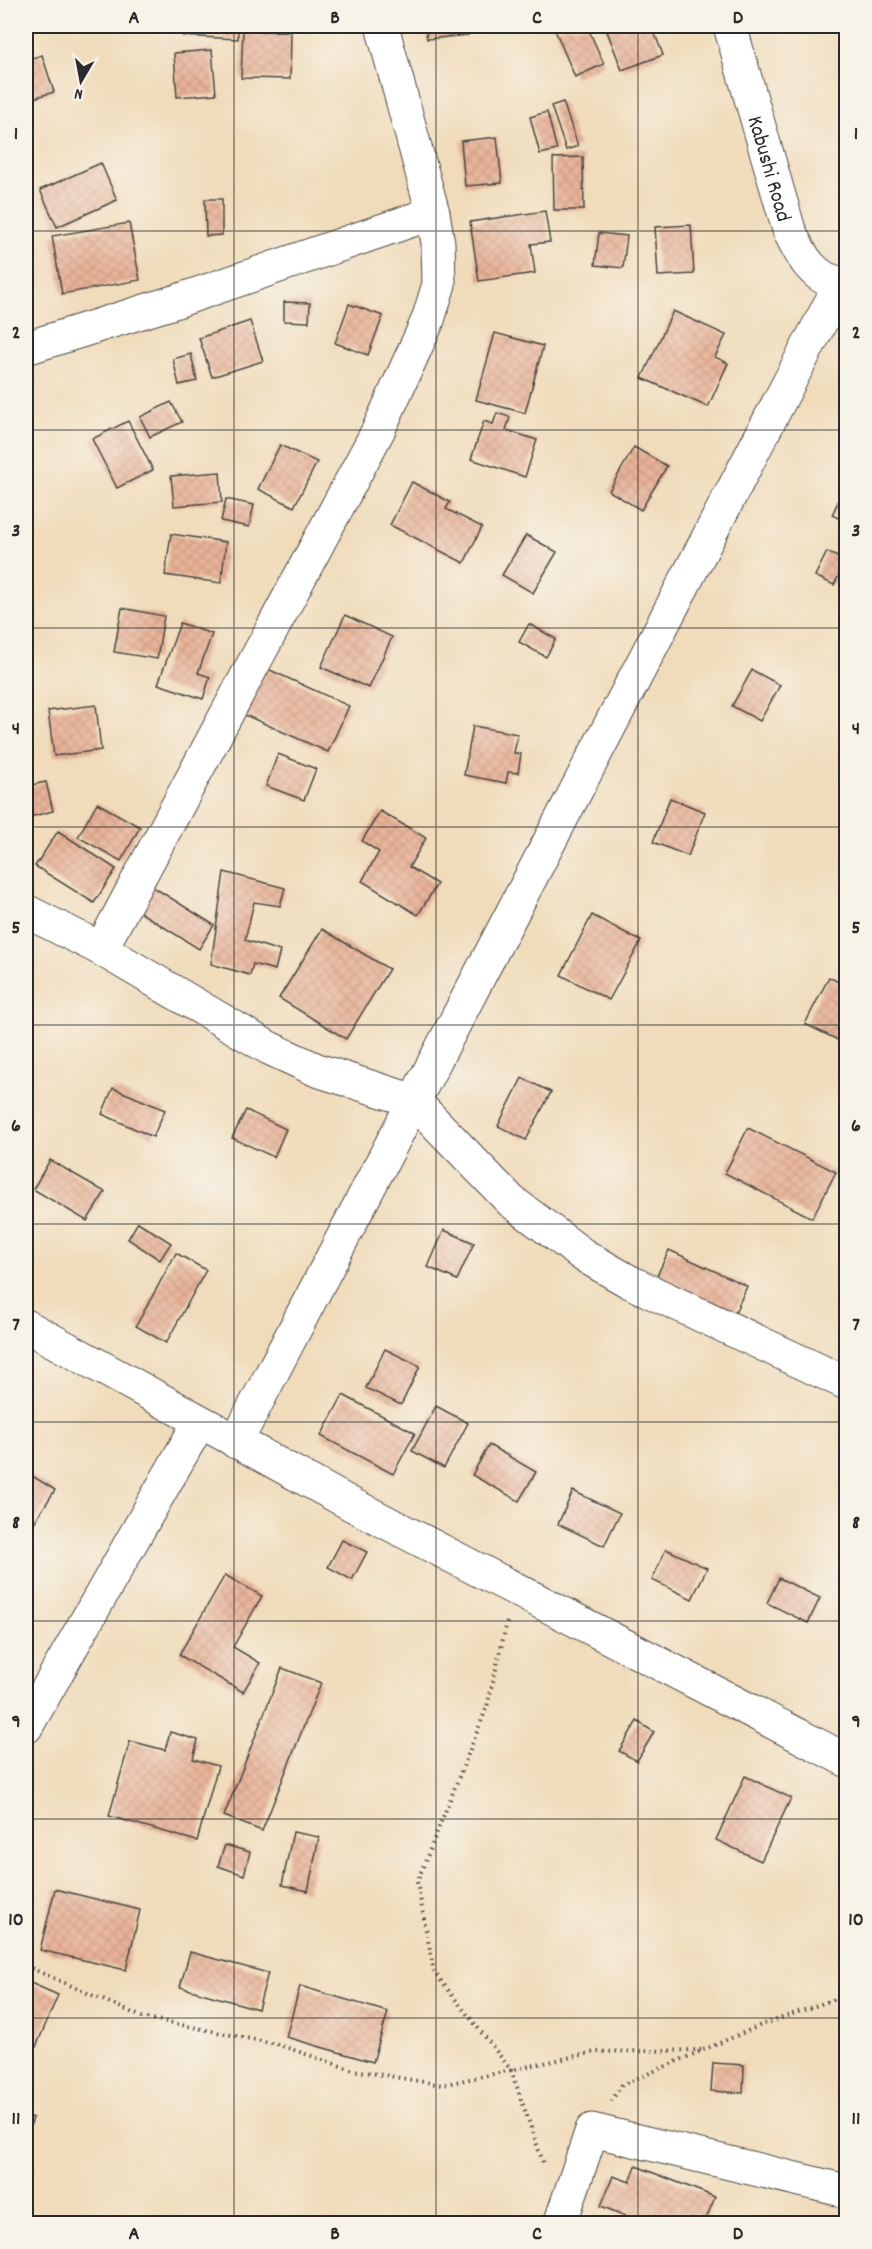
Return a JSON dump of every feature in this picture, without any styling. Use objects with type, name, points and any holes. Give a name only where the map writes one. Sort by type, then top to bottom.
[{"type":"street","points":[[100,949],[378,431],[428,320],[439,284],[438,243],[433,213],[382,26]]},
{"type":"street","name":"Kabushi Road","points":[[730,26],[789,230],[803,260],[820,275],[844,283]]},
{"type":"street","points":[[26,348],[177,301],[433,213]]},
{"type":"street","points":[[236,1442],[844,283]]},
{"type":"street","points":[[26,911],[100,949],[269,1048],[317,1070],[414,1101],[511,1202],[583,1255],[630,1282],[846,1383]]},
{"type":"street","points":[[26,1326],[236,1442],[515,1590],[846,1760]]},
{"type":"street","points":[[26,1727],[200,1422]]},
{"type":"street","points":[[561,2220],[592,2130],[846,2191]]},
{"type":"path","points":[[515,1590],[487,1707],[417,1882],[434,1972],[511,2070],[561,2220]]},
{"type":"path","points":[[26,1966],[142,2017],[276,2044],[352,2070],[442,2085],[595,2052],[701,2050]]},
{"type":"path","points":[[592,2130],[622,2085],[759,2026],[846,1995]]},
{"type":"building","points":[[184,26],[238,26],[238,39],[183,36]]},
{"type":"building","points":[[425,26],[466,26],[468,35],[427,39]]},
{"type":"building","points":[[566,26],[587,26],[604,64],[575,77],[555,30]]},
{"type":"building","points":[[605,26],[652,26],[663,55],[622,70]]},
{"type":"building","points":[[243,30],[291,32],[290,79],[241,78]]},
{"type":"building","points":[[212,50],[216,94],[177,97],[174,53]]},
{"type":"building","points":[[42,55],[54,92],[26,100],[26,60]]},
{"type":"building","points":[[563,102],[578,146],[566,150],[551,106]]},
{"type":"building","points":[[547,112],[557,150],[540,154],[530,117]]},
{"type":"building","points":[[497,137],[502,183],[465,186],[461,141]]},
{"type":"building","points":[[583,157],[584,210],[554,210],[553,158]]},
{"type":"building","points":[[101,163],[117,200],[57,227],[40,190]]},
{"type":"building","points":[[205,199],[222,199],[222,235],[206,236]]},
{"type":"building","points":[[545,211],[550,242],[531,244],[535,273],[479,281],[470,222]]},
{"type":"building","points":[[129,223],[140,280],[62,294],[52,236]]},
{"type":"building","points":[[691,225],[694,274],[658,276],[655,227]]},
{"type":"building","points":[[599,233],[627,236],[623,268],[595,265]]},
{"type":"building","points":[[284,302],[310,303],[309,322],[284,321]]},
{"type":"building","points":[[349,304],[383,316],[368,355],[335,343]]},
{"type":"building","points":[[673,311],[726,335],[715,357],[728,363],[708,407],[642,378]]},
{"type":"building","points":[[250,321],[263,361],[212,377],[199,338]]},
{"type":"building","points":[[495,333],[543,346],[525,413],[476,400]]},
{"type":"building","points":[[191,354],[197,381],[179,385],[173,359]]},
{"type":"building","points":[[171,402],[182,422],[150,437],[140,417]]},
{"type":"building","points":[[497,413],[510,417],[506,430],[537,440],[525,477],[471,459],[484,421],[493,424]]},
{"type":"building","points":[[128,421],[153,470],[117,488],[92,439]]},
{"type":"building","points":[[280,445],[317,462],[294,507],[258,489]]},
{"type":"building","points":[[634,447],[667,466],[641,510],[609,491]]},
{"type":"building","points":[[220,472],[222,502],[174,506],[171,476]]},
{"type":"building","points":[[412,482],[450,502],[446,509],[482,527],[464,563],[390,525]]},
{"type":"building","points":[[846,484],[846,522],[832,515]]},
{"type":"building","points":[[226,499],[254,505],[249,527],[221,521]]},
{"type":"building","points":[[171,534],[226,542],[221,583],[165,575]]},
{"type":"building","points":[[526,535],[557,552],[533,593],[502,575]]},
{"type":"building","points":[[827,552],[846,561],[834,585],[815,576]]},
{"type":"building","points":[[122,608],[164,616],[157,659],[114,652]]},
{"type":"building","points":[[345,615],[392,637],[369,688],[321,667]]},
{"type":"building","points":[[180,623],[212,634],[198,673],[210,677],[203,699],[158,684]]},
{"type":"building","points":[[529,624],[556,639],[546,657],[519,642]]},
{"type":"building","points":[[248,660],[349,706],[328,752],[227,707]]},
{"type":"building","points":[[752,670],[780,685],[760,721],[732,706]]},
{"type":"building","points":[[96,705],[101,750],[54,756],[48,711]]},
{"type":"building","points":[[473,726],[518,734],[514,753],[521,754],[518,773],[508,772],[506,783],[464,775]]},
{"type":"building","points":[[278,754],[316,769],[304,800],[266,786]]},
{"type":"building","points":[[46,782],[53,811],[26,818],[26,786]]},
{"type":"building","points":[[670,798],[705,812],[688,856],[653,842]]},
{"type":"building","points":[[97,803],[140,827],[121,861],[78,837]]},
{"type":"building","points":[[380,811],[426,838],[409,867],[437,884],[418,915],[362,881],[379,852],[362,841]]},
{"type":"building","points":[[58,831],[116,869],[94,903],[35,866]]},
{"type":"building","points":[[224,872],[285,888],[280,906],[254,902],[245,940],[280,951],[275,970],[253,964],[250,975],[211,964]]},
{"type":"building","points":[[145,882],[214,925],[199,949],[130,906]]},
{"type":"building","points":[[592,915],[641,941],[609,1000],[561,975]]},
{"type":"building","points":[[322,929],[389,969],[346,1039],[279,998]]},
{"type":"building","points":[[829,977],[846,986],[846,1044],[805,1024]]},
{"type":"building","points":[[522,1078],[551,1092],[526,1140],[498,1126]]},
{"type":"building","points":[[113,1088],[165,1110],[153,1137],[102,1114]]},
{"type":"building","points":[[246,1110],[286,1129],[274,1157],[232,1138]]},
{"type":"building","points":[[748,1128],[836,1172],[812,1218],[725,1173]]},
{"type":"building","points":[[50,1160],[105,1192],[87,1221],[33,1189]]},
{"type":"building","points":[[138,1222],[171,1243],[160,1260],[128,1239]]},
{"type":"building","points":[[444,1230],[474,1243],[457,1280],[428,1267]]},
{"type":"building","points":[[669,1250],[747,1286],[734,1315],[656,1278]]},
{"type":"building","points":[[176,1253],[206,1270],[166,1343],[136,1326]]},
{"type":"building","points":[[385,1349],[420,1366],[401,1405],[366,1388]]},
{"type":"building","points":[[343,1395],[415,1433],[393,1474],[321,1436]]},
{"type":"building","points":[[436,1406],[468,1423],[444,1468],[412,1451]]},
{"type":"building","points":[[489,1445],[536,1472],[519,1501],[472,1475]]},
{"type":"building","points":[[26,1472],[55,1490],[26,1535]]},
{"type":"building","points":[[573,1491],[620,1513],[604,1546],[558,1524]]},
{"type":"building","points":[[342,1540],[367,1552],[352,1580],[328,1567]]},
{"type":"building","points":[[666,1549],[707,1568],[692,1599],[652,1580]]},
{"type":"building","points":[[225,1575],[262,1596],[233,1647],[260,1663],[243,1692],[179,1655]]},
{"type":"building","points":[[779,1578],[820,1598],[808,1623],[767,1603]]},
{"type":"building","points":[[282,1668],[321,1683],[262,1831],[224,1816]]},
{"type":"building","points":[[637,1721],[654,1732],[637,1761],[619,1751]]},
{"type":"building","points":[[170,1732],[198,1740],[193,1759],[218,1766],[197,1841],[109,1816],[130,1741],[165,1750]]},
{"type":"building","points":[[745,1776],[791,1798],[761,1861],[716,1840]]},
{"type":"building","points":[[293,1832],[319,1837],[308,1891],[282,1885]]},
{"type":"building","points":[[225,1845],[250,1852],[244,1875],[218,1866]]},
{"type":"building","points":[[55,1889],[140,1910],[126,1970],[40,1950]]},
{"type":"building","points":[[190,1952],[268,1973],[258,2009],[180,1987]]},
{"type":"building","points":[[26,1981],[58,1995],[36,2047],[26,2042]]},
{"type":"building","points":[[300,1986],[388,2012],[373,2062],[286,2037]]},
{"type":"building","points":[[713,2063],[744,2065],[743,2093],[711,2091]]},
{"type":"building","points":[[26,2115],[33,2118],[26,2138]]},
{"type":"building","points":[[636,2166],[715,2197],[704,2224],[645,2224],[601,2206],[613,2176],[630,2182]]}]
